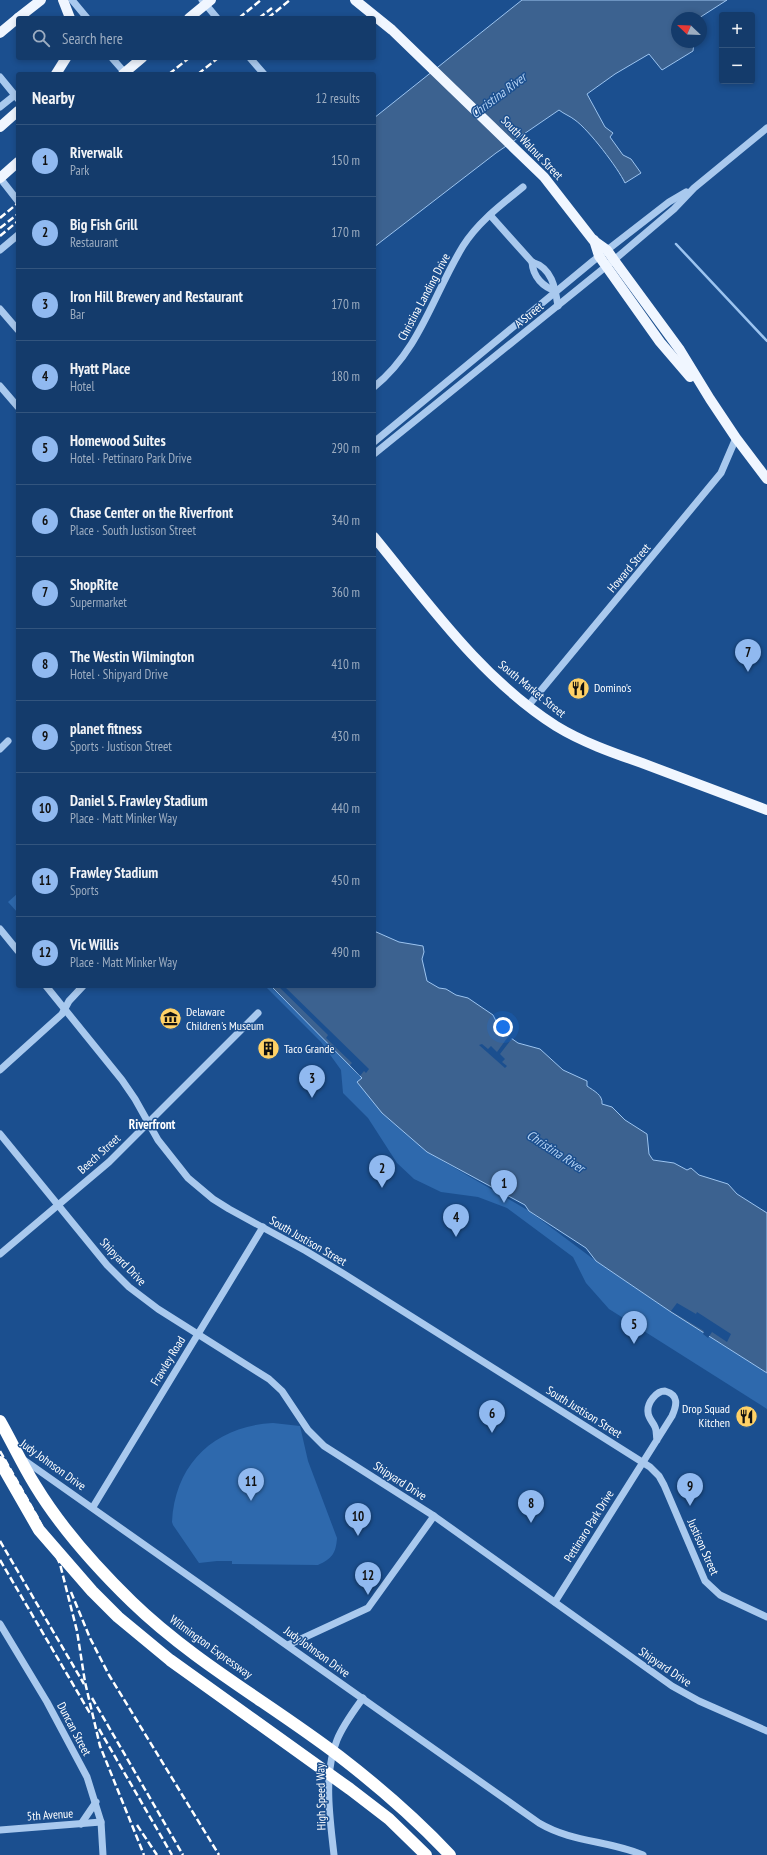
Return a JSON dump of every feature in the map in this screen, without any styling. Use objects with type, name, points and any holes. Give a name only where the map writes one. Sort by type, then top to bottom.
[{"type":"highway","name":"Wilmington Expressway","points":[[0,1421],[36,1486],[54,1513],[84,1551],[133,1603],[186,1648],[339,1756],[422,1826],[450,1855]]},
{"type":"highway","points":[[0,1462],[39,1530],[63,1559],[118,1617],[170,1660],[350,1789],[411,1839],[426,1855]]},
{"type":"main road","points":[[21,16],[41,0]]},
{"type":"main road","points":[[63,0],[69,16]]},
{"type":"main road","name":"South Walnut Street","points":[[355,0],[375,16]]},
{"type":"main road","name":"South Walnut Street","points":[[365,0],[392,30],[539,172],[559,195],[680,350],[710,400],[767,479]]},
{"type":"main road","points":[[192,16],[206,2]]},
{"type":"main road","name":"South Walnut Street","points":[[376,17],[392,30]]},
{"type":"main road","points":[[0,33],[16,20]]},
{"type":"main road","points":[[57,72],[65,60]]},
{"type":"main road","points":[[127,72],[140,60]]},
{"type":"main road","points":[[0,127],[16,113]]},
{"type":"main road","points":[[0,178],[16,164]]},
{"type":"main road","name":"South Market Street","points":[[376,539],[465,646],[500,683],[528,706],[557,726],[590,744],[767,810]]},
{"type":"street","points":[[72,0],[85,16]]},
{"type":"street","points":[[206,2],[216,16]]},
{"type":"street","points":[[114,60],[123,72]]},
{"type":"street","points":[[252,60],[262,72]]},
{"type":"street","points":[[0,77],[16,97],[0,107]]},
{"type":"street","name":"A Street","points":[[377,452],[558,306],[674,208],[694,188],[767,128]]},
{"type":"street","points":[[0,178],[16,198]]},
{"type":"street","name":"Christina Landing Drive","points":[[376,385],[412,346],[462,248],[490,215],[523,187]]},
{"type":"street","name":"A Street","points":[[376,440],[603,253],[669,202],[694,188]]},
{"type":"street","points":[[490,215],[532,262],[540,265],[554,281],[558,306]]},
{"type":"street","points":[[0,250],[16,237]]},
{"type":"street","points":[[532,262],[532,272],[546,288],[556,292]]},
{"type":"street","points":[[0,309],[16,328]]},
{"type":"street","points":[[0,386],[16,405]]},
{"type":"street","name":"Howard Street","points":[[528,706],[722,474],[736,438]]},
{"type":"street","points":[[0,749],[8,741]]},
{"type":"street","points":[[0,930],[16,950]]},
{"type":"street","name":"South Justison Street","points":[[48,988],[118,1075],[135,1099],[148,1123],[170,1157],[188,1178],[223,1206],[338,1270],[642,1462]]},
{"type":"street","points":[[0,1070],[62,1014],[68,1000],[81,988]]},
{"type":"street","name":"Beech Street","points":[[0,1254],[109,1162],[258,1012]]},
{"type":"street","name":"Shipyard Drive","points":[[0,1134],[107,1265],[129,1287],[154,1306],[269,1379],[282,1391],[308,1430],[324,1446],[434,1516],[680,1691],[767,1731]]},
{"type":"street","name":"Frawley Road","points":[[93,1507],[197,1333],[263,1227]]},
{"type":"street","name":"Pettinaro Park Drive","points":[[555,1602],[657,1440],[676,1406],[676,1400],[673,1395],[665,1391],[658,1393],[655,1396],[648,1410],[649,1416],[655,1427],[657,1440]]},
{"type":"street","name":"Judy Johnson Drive","points":[[0,1430],[11,1450],[45,1476],[93,1507],[546,1827],[568,1837],[612,1845],[643,1855]]},
{"type":"street","name":"Justison Street","points":[[642,1462],[655,1472],[661,1480],[705,1581],[720,1595],[767,1617]]},
{"type":"street","points":[[288,1645],[368,1608],[434,1516]]},
{"type":"street","name":"Duncan Street","points":[[0,1624],[47,1702],[87,1777],[101,1822],[103,1855]]},
{"type":"street","name":"High Speed Way","points":[[334,1855],[330,1809],[331,1758],[344,1726],[363,1698]]},
{"type":"street","points":[[81,1824],[96,1802]]},
{"type":"street","name":"5th Avenue","points":[[0,1830],[101,1822]]},
{"type":"shaded area","points":[[16,895],[16,911],[8,902]]},
{"type":"shaded area","points":[[267,988],[272,988],[363,1078],[357,1082],[427,1152],[529,1211],[596,1261],[671,1312],[767,1373],[767,1409],[609,1309],[586,1283],[573,1257],[507,1208],[478,1197],[441,1192],[414,1179],[397,1163],[368,1118],[343,1093],[341,1070],[321,1042]]},
{"type":"shaded area","points":[[273,1423],[300,1426],[308,1461],[337,1538],[334,1552],[330,1558],[318,1565],[232,1564],[232,1561],[199,1563],[172,1522],[175,1501],[181,1482],[190,1466],[202,1452],[216,1440],[233,1431]]},
{"type":"water","name":"Christina River","points":[[522,0],[727,0],[707,13],[671,12],[671,48],[693,48],[693,51],[662,70],[649,54],[615,74],[587,94],[605,127],[613,133],[610,137],[623,155],[631,159],[641,173],[625,183],[610,159],[588,132],[575,120],[559,110],[496,153],[376,245],[376,116]]},
{"type":"water","name":"Christina River","points":[[376,932],[399,942],[423,946],[424,952],[422,959],[427,981],[439,988],[446,989],[456,995],[468,998],[493,1015],[501,1031],[518,1043],[540,1049],[563,1070],[587,1081],[587,1086],[600,1096],[602,1104],[612,1107],[625,1120],[647,1134],[649,1154],[653,1160],[674,1163],[687,1170],[691,1168],[699,1175],[728,1184],[737,1194],[767,1213],[767,1373],[671,1312],[596,1261],[586,1248],[529,1211],[525,1205],[427,1152],[382,1113],[357,1082],[362,1078],[273,988],[376,988]]},
{"type":"pier","points":[[280,988],[286,988],[369,1069],[366,1073],[364,1071],[360,1076],[350,1065],[352,1063],[326,1038],[328,1035]]},
{"type":"pier","points":[[510,1034],[513,1037],[500,1054],[505,1059],[502,1062],[507,1066],[505,1068],[479,1045],[482,1044],[488,1049],[491,1046],[497,1052]]},
{"type":"pier","points":[[677,1303],[696,1314],[697,1312],[731,1334],[727,1342],[712,1332],[708,1338],[703,1334],[704,1331],[671,1311]]},
{"type":"waterway","points":[[676,244],[767,341]]},
{"type":"railway","points":[[241,16],[261,0]]},
{"type":"railway","points":[[270,16],[290,0]]},
{"type":"railway","points":[[262,16],[272,8]]},
{"type":"railway","points":[[172,72],[186,60]]},
{"type":"railway","points":[[200,72],[216,60]]},
{"type":"railway","points":[[0,218],[16,205]]},
{"type":"railway","points":[[0,228],[16,216]]},
{"type":"railway","points":[[0,236],[16,223]]},
{"type":"railway","points":[[0,1451],[38,1518],[60,1564],[77,1631],[85,1682],[100,1746],[144,1855]]},
{"type":"railway","points":[[0,1541],[84,1684]]},
{"type":"railway","points":[[0,1560],[91,1715]]},
{"type":"railway","points":[[71,1592],[90,1638],[109,1675],[219,1855]]},
{"type":"railway","points":[[92,1698],[183,1855]]},
{"type":"railway","points":[[99,1729],[172,1855]]},
{"type":"railway","points":[[137,1825],[157,1855]]},
{"type":"place","name":"ShopRite","points":[[748,672]]},
{"type":"place","name":"Domino's","points":[[579,688]]},
{"type":"place","name":"Delaware Children's Museum","points":[[170,1019]]},
{"type":"place","name":"Taco Grande","points":[[268,1049]]},
{"type":"place","name":"Iron Hill Brewery and Restaurant","points":[[312,1098]]},
{"type":"place","name":"Big Fish Grill","points":[[382,1188]]},
{"type":"place","name":"Riverwalk","points":[[504,1203]]},
{"type":"place","name":"Hyatt Place","points":[[456,1237]]},
{"type":"place","name":"Homewood Suites","points":[[634,1344]]},
{"type":"place","name":"Drop Squad Kitchen","points":[[746,1416]]},
{"type":"place","name":"Chase Center on the Riverfront","points":[[492,1433]]},
{"type":"place","name":"Frawley Stadium","points":[[251,1501]]},
{"type":"place","name":"planet fitness","points":[[690,1506]]},
{"type":"place","name":"The Westin Wilmington","points":[[531,1523]]},
{"type":"place","name":"Daniel S. Frawley Stadium","points":[[358,1536]]},
{"type":"place","name":"Vic Willis","points":[[368,1595]]},
{"type":"district","name":"Riverfront","points":[[152,1124]]}]
